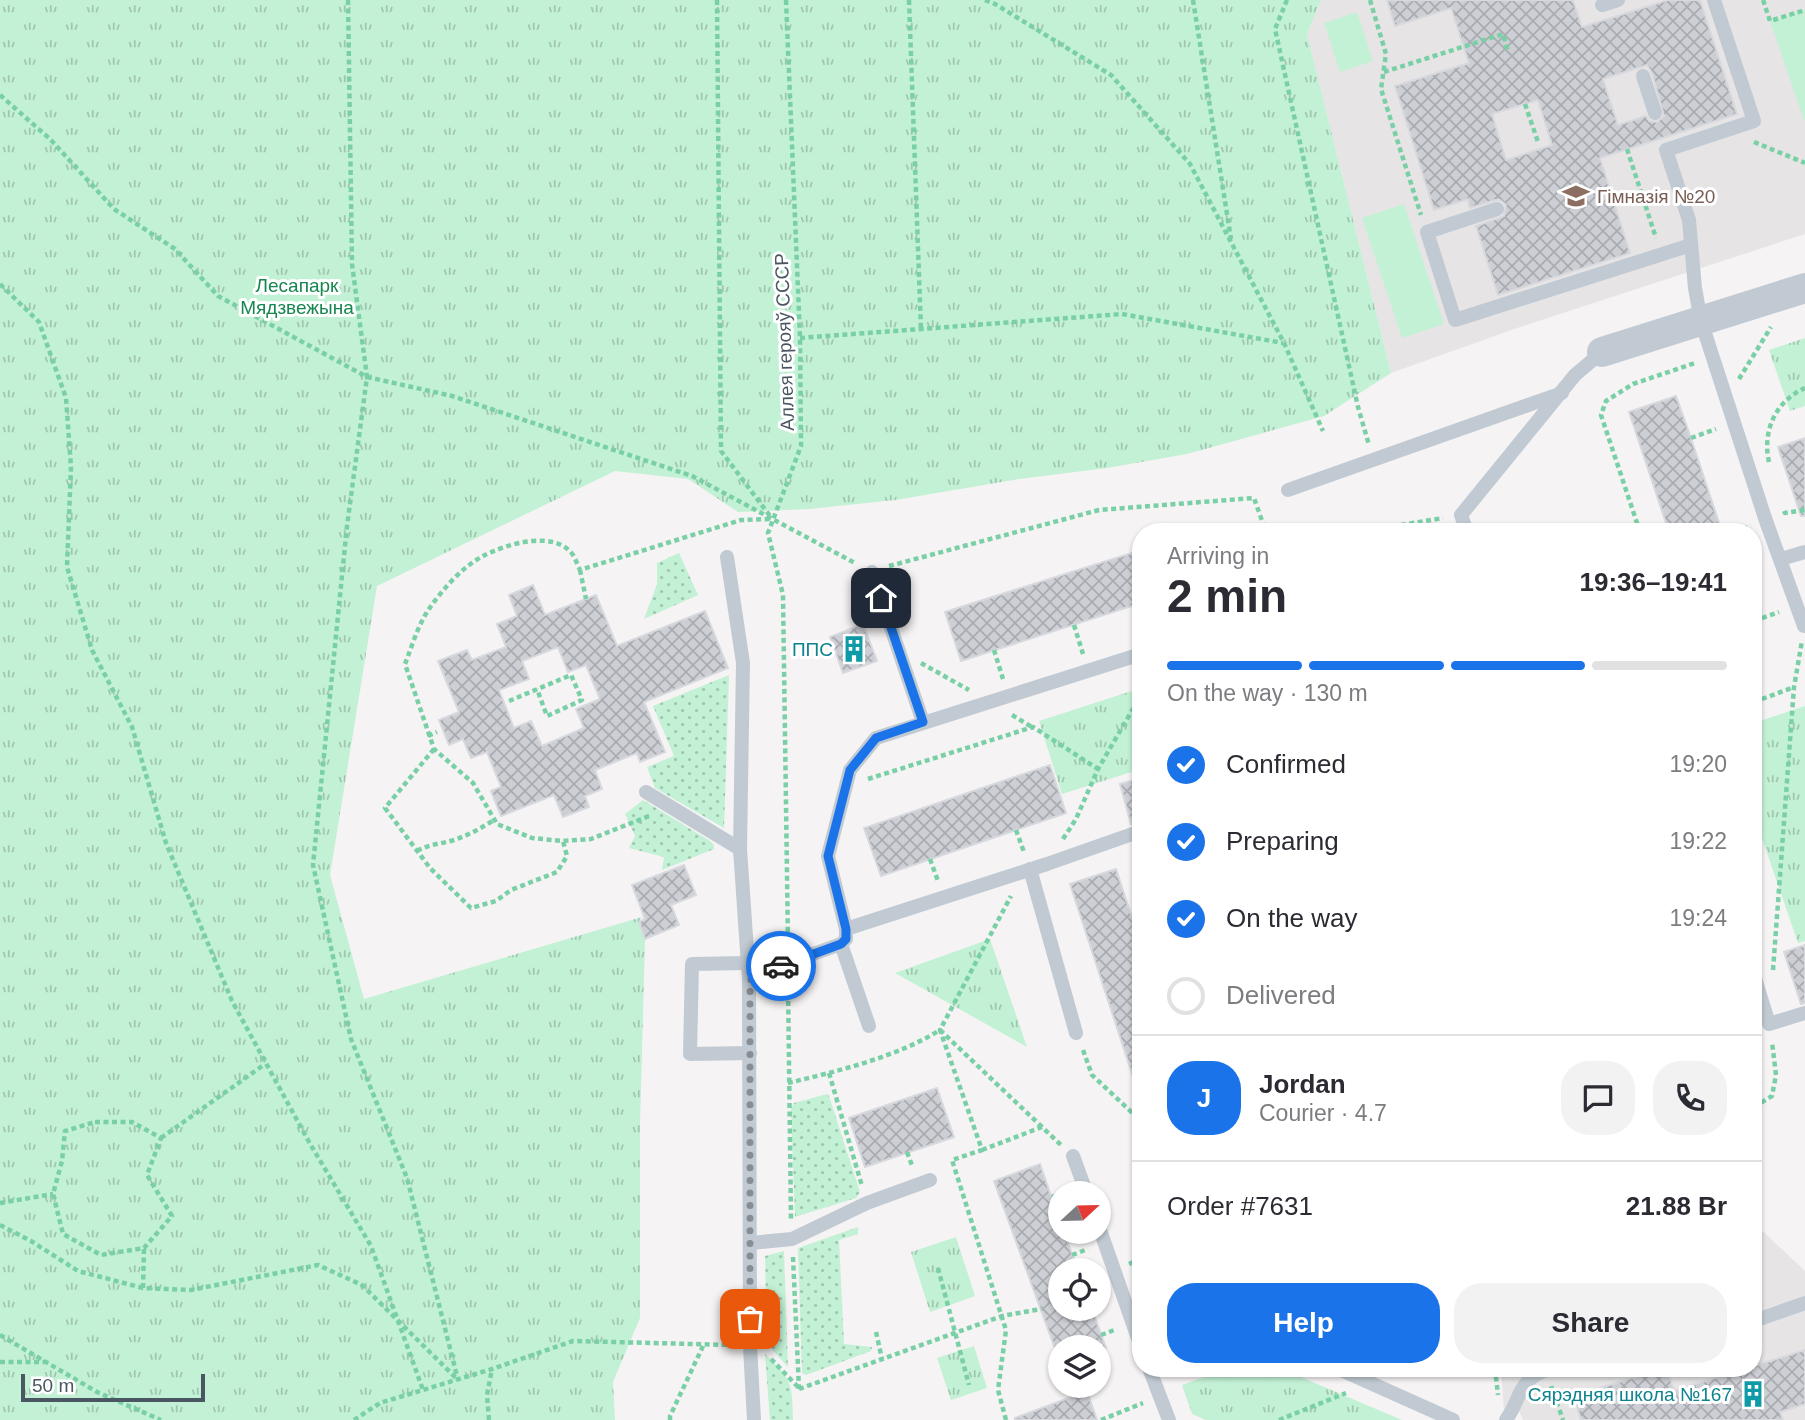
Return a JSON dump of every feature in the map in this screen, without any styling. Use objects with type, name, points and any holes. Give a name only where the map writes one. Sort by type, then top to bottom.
[{"type":"street","points":[[1602,352],[1798,290]]},
{"type":"lane","points":[[1602,5],[1618,0]]},
{"type":"lane","points":[[1714,0],[1754,121],[1664,144],[1689,220],[1701,321],[1766,521],[1804,626]]},
{"type":"lane","points":[[1643,76],[1655,113]]},
{"type":"lane","points":[[1497,209],[1427,232],[1455,320],[1691,245]]},
{"type":"lane","points":[[1464,523],[1461,514],[1575,375],[1602,352]]},
{"type":"lane","points":[[1288,490],[1562,393]]},
{"type":"lane","points":[[1781,559],[1805,552]]},
{"type":"lane","points":[[727,556],[743,663],[740,849],[750,980],[750,1346],[754,1420]]},
{"type":"lane","points":[[872,572],[923,722]]},
{"type":"lane","points":[[750,980],[841,944],[846,939],[846,929],[828,856],[850,770],[876,738],[1132,657]]},
{"type":"lane","points":[[646,792],[740,849]]},
{"type":"lane","points":[[846,929],[1132,834]]},
{"type":"lane","points":[[1030,869],[1076,1033]]},
{"type":"lane","points":[[841,944],[869,1026]]},
{"type":"lane","points":[[748,962],[692,964],[690,1054],[750,1053]]},
{"type":"lane","points":[[1762,1001],[1769,1024],[1805,1013]]},
{"type":"lane","points":[[1073,1156],[1082,1181]]},
{"type":"lane","points":[[750,1243],[792,1239],[867,1203],[930,1180]]},
{"type":"lane","points":[[1105,1244],[1132,1321]]},
{"type":"lane","points":[[1762,1318],[1805,1303]]},
{"type":"lane","points":[[1153,1377],[1169,1420]]},
{"type":"lane","points":[[1356,1377],[1453,1420]]},
{"type":"lane","points":[[1506,1420],[1523,1384],[1535,1377]]},
{"type":"path","points":[[348,0],[352,264],[367,377],[347,526],[313,865],[351,1039],[407,1178],[458,1380]]},
{"type":"path","points":[[717,0],[721,452],[773,519]]},
{"type":"path","name":"Аллея герояў СССР","points":[[773,519],[801,446],[800,338],[786,0]]},
{"type":"path","points":[[909,0],[921,330]]},
{"type":"path","points":[[985,0],[1111,75],[1190,164],[1284,344],[1323,431]]},
{"type":"path","points":[[1192,0],[1231,243]]},
{"type":"path","points":[[1287,0],[1275,29],[1358,407],[1373,460]]},
{"type":"path","points":[[1370,0],[1386,54],[1381,89],[1427,232]]},
{"type":"path","points":[[1763,0],[1770,21],[1805,10]]},
{"type":"path","points":[[1384,72],[1503,34],[1508,51]]},
{"type":"path","points":[[0,94],[50,139],[114,209],[174,249],[218,296],[367,377],[452,396],[692,476],[872,572],[1099,510],[1254,498],[1263,523]]},
{"type":"path","points":[[1525,104],[1538,142]]},
{"type":"path","points":[[1726,130],[1805,163]]},
{"type":"path","points":[[1627,149],[1661,255]]},
{"type":"path","points":[[0,284],[39,321],[66,398],[71,467],[67,567],[92,650],[132,727],[166,843],[232,1001],[309,1142],[371,1246],[423,1390]]},
{"type":"path","points":[[1727,400],[1798,290]]},
{"type":"path","points":[[800,338],[1122,314],[1284,344]]},
{"type":"path","points":[[1637,523],[1601,415],[1606,401],[1633,384],[1713,358]]},
{"type":"path","points":[[1772,470],[1766,441],[1773,417],[1782,405],[1805,388]]},
{"type":"path","points":[[1691,438],[1735,422]]},
{"type":"path","points":[[1782,502],[1785,513],[1805,510]]},
{"type":"path","points":[[1410,523],[1461,514]]},
{"type":"path","points":[[580,570],[741,520],[773,519]]},
{"type":"path","points":[[586,598],[580,570],[573,554],[561,545],[537,539],[507,546],[481,557],[451,582],[427,611],[405,664],[428,736],[434,749],[473,783],[497,824],[532,838],[563,841],[591,838],[660,812]]},
{"type":"path","points":[[1762,618],[1797,606]]},
{"type":"path","points":[[1074,625],[1089,671]]},
{"type":"path","points":[[1773,978],[1794,687],[1804,626]]},
{"type":"path","points":[[994,650],[1008,696]]},
{"type":"path","points":[[509,701],[537,689],[571,675],[582,700],[547,716],[537,689]]},
{"type":"path","points":[[1762,699],[1794,687]]},
{"type":"path","points":[[1047,864],[1076,819],[1098,769],[1132,710]]},
{"type":"path","points":[[844,787],[1033,727],[1098,769]]},
{"type":"path","points":[[428,736],[437,732]]},
{"type":"path","points":[[434,749],[385,808],[430,868],[471,908],[496,901],[521,885],[556,872],[568,856],[563,841]]},
{"type":"path","points":[[417,851],[426,845],[451,841],[473,833],[494,820]]},
{"type":"path","points":[[788,1083],[829,1073],[919,1043],[940,1030],[1005,904],[1030,869]]},
{"type":"path","points":[[1762,1102],[1772,1096],[1776,1075],[1769,1024]]},
{"type":"path","points":[[940,1030],[1073,1156]]},
{"type":"path","points":[[940,1030],[982,1150]]},
{"type":"path","points":[[1076,1033],[1092,1075],[1132,1113]]},
{"type":"path","points":[[161,1138],[131,1122],[96,1122],[65,1131],[62,1161],[53,1195],[63,1234],[101,1255],[144,1248],[172,1216],[147,1175],[161,1138],[266,1063]]},
{"type":"path","points":[[829,1073],[867,1203]]},
{"type":"path","points":[[1006,1420],[998,1390],[1006,1330],[953,1160],[1042,1127]]},
{"type":"path","points":[[0,1203],[53,1195]]},
{"type":"path","points":[[0,1225],[78,1271],[143,1287],[191,1290],[318,1265],[362,1285],[458,1380]]},
{"type":"path","points":[[143,1287],[144,1248]]},
{"type":"path","points":[[938,1268],[969,1385]]},
{"type":"path","points":[[765,1354],[799,1388],[1002,1316],[1041,1309]]},
{"type":"path","points":[[876,1332],[882,1359]]},
{"type":"path","points":[[0,1335],[97,1392],[160,1420]]},
{"type":"path","points":[[354,1420],[380,1403],[573,1341],[733,1345]]},
{"type":"path","points":[[670,1420],[704,1344]]},
{"type":"path","points":[[0,1362],[47,1362]]},
{"type":"path","points":[[489,1420],[488,1395],[492,1369]]},
{"type":"path","points":[[1550,1377],[1563,1420]]},
{"type":"path","points":[[1279,1420],[1370,1383]]},
{"type":"path","points":[[1101,1420],[1160,1396]]},
{"type":"shaded area","name":"Гімназія №20","points":[[1321,0],[1805,0],[1805,234],[1520,327],[1391,373],[1307,34]]},
{"type":"shaded area","points":[[1762,1231],[1805,1271],[1805,1420],[1523,1420],[1519,1411],[1504,1410],[1502,1377],[1762,1377]]},
{"type":"green space","name":"Лесапарк Мядзвежына","points":[[0,0],[1321,0],[1307,34],[1391,373],[1324,416],[1187,454],[895,500],[809,509],[738,512],[688,479],[615,471],[377,586],[330,875],[364,999],[642,917],[639,922],[645,939],[640,1125],[640,1318],[613,1382],[615,1420],[0,1420]]},
{"type":"green space","points":[[1805,9],[1805,120],[1804,120],[1770,21]]},
{"type":"green space","points":[[1357,12],[1373,61],[1340,72],[1324,23]]},
{"type":"green space","points":[[1404,204],[1444,324],[1402,338],[1362,218]]},
{"type":"green space","points":[[1805,338],[1805,406],[1790,411],[1769,350]]},
{"type":"green space","points":[[679,553],[698,595],[644,619],[657,584],[657,563]]},
{"type":"green space","points":[[729,675],[724,828],[655,788],[647,767],[674,756],[653,706]]},
{"type":"green space","points":[[1132,691],[1132,772],[1062,794],[1039,721]]},
{"type":"green space","points":[[1805,706],[1805,941],[1798,943],[1762,838],[1762,720]]},
{"type":"green space","points":[[643,800],[710,841],[714,849],[662,870],[664,857],[629,848],[635,836],[625,814]]},
{"type":"green space","points":[[990,939],[1027,1047],[895,973]]},
{"type":"green space","points":[[827,1094],[860,1192],[856,1198],[795,1217],[791,1109],[794,1103]]},
{"type":"green space","points":[[858,1227],[858,1234],[839,1240],[844,1344],[872,1347],[871,1351],[806,1375],[802,1373],[798,1248]]},
{"type":"green space","points":[[956,1237],[975,1296],[930,1312],[911,1252]]},
{"type":"green space","points":[[784,1251],[788,1367],[767,1344],[765,1256]]},
{"type":"green space","points":[[974,1346],[987,1388],[951,1400],[937,1358]]},
{"type":"green space","points":[[765,1354],[789,1382],[793,1420],[770,1420]]},
{"type":"green space","points":[[1204,1377],[1301,1377],[1402,1420],[1206,1420],[1192,1414],[1182,1385]]},
{"type":"building","points":[[1387,0],[1573,0],[1582,27],[1668,0],[1700,0],[1737,114],[1600,158],[1630,253],[1498,295],[1476,226],[1504,216],[1506,205],[1495,200],[1470,208],[1468,199],[1434,210],[1395,86],[1469,63],[1451,8],[1395,26]],"holes":[[[1647,65],[1652,73],[1664,116],[1657,122],[1649,121],[1646,116],[1618,125],[1603,79]],[[1538,100],[1552,145],[1506,160],[1492,114]]]},
{"type":"building","points":[[1676,396],[1719,523],[1666,523],[1629,412]]},
{"type":"building","points":[[1805,438],[1805,516],[1801,516],[1778,447]]},
{"type":"building","points":[[1132,553],[1132,606],[961,661],[945,612]]},
{"type":"building","points":[[533,585],[545,615],[596,595],[617,646],[705,611],[728,668],[644,702],[665,752],[640,762],[637,753],[595,770],[602,789],[585,796],[589,807],[563,817],[554,795],[501,816],[491,791],[501,787],[487,752],[471,758],[463,739],[449,745],[439,720],[459,712],[438,661],[467,650],[472,660],[506,647],[497,624],[517,616],[509,595]],"holes":[[[558,647],[568,672],[586,665],[600,699],[576,709],[584,728],[542,746],[531,721],[514,728],[499,690],[529,679],[522,661]]]},
{"type":"building","name":"ППС","points":[[863,624],[877,661],[843,673],[830,637]]},
{"type":"building","points":[[1050,765],[1066,813],[881,876],[864,828]]},
{"type":"building","points":[[1132,781],[1132,824],[1131,824],[1120,784]]},
{"type":"building","points":[[684,865],[696,895],[671,905],[679,925],[645,939],[639,922],[645,919],[632,885]]},
{"type":"building","points":[[1116,869],[1132,918],[1132,1074],[1070,884]]},
{"type":"building","points":[[1805,945],[1805,1003],[1801,1004],[1784,952]]},
{"type":"building","points":[[937,1088],[954,1137],[865,1167],[849,1118]]},
{"type":"building","points":[[1040,1164],[1048,1187],[1048,1244],[1068,1244],[1074,1258],[1048,1258],[1048,1321],[1096,1321],[1101,1335],[1050,1335],[994,1181]]},
{"type":"building","points":[[1805,1350],[1805,1404],[1780,1412],[1783,1420],[1581,1420],[1574,1396],[1635,1377],[1670,1377],[1674,1391],[1718,1377],[1762,1377],[1762,1363]]},
{"type":"building","points":[[1068,1398],[1089,1398],[1097,1420],[1015,1420]]},
{"type":"way so far","points":[[750,1319],[750,980],[781,966]]},
{"type":"place","name":"Гімназія №20","points":[[1576,196]]},
{"type":"place","name":"ППС","points":[[854,649]]},
{"type":"place","name":"Сярэдняя школа №167","points":[[1753,1394]]},
{"type":"route","points":[[781,966],[841,944],[846,939],[846,929],[828,856],[850,770],[876,738],[923,722],[881,598]]}]
